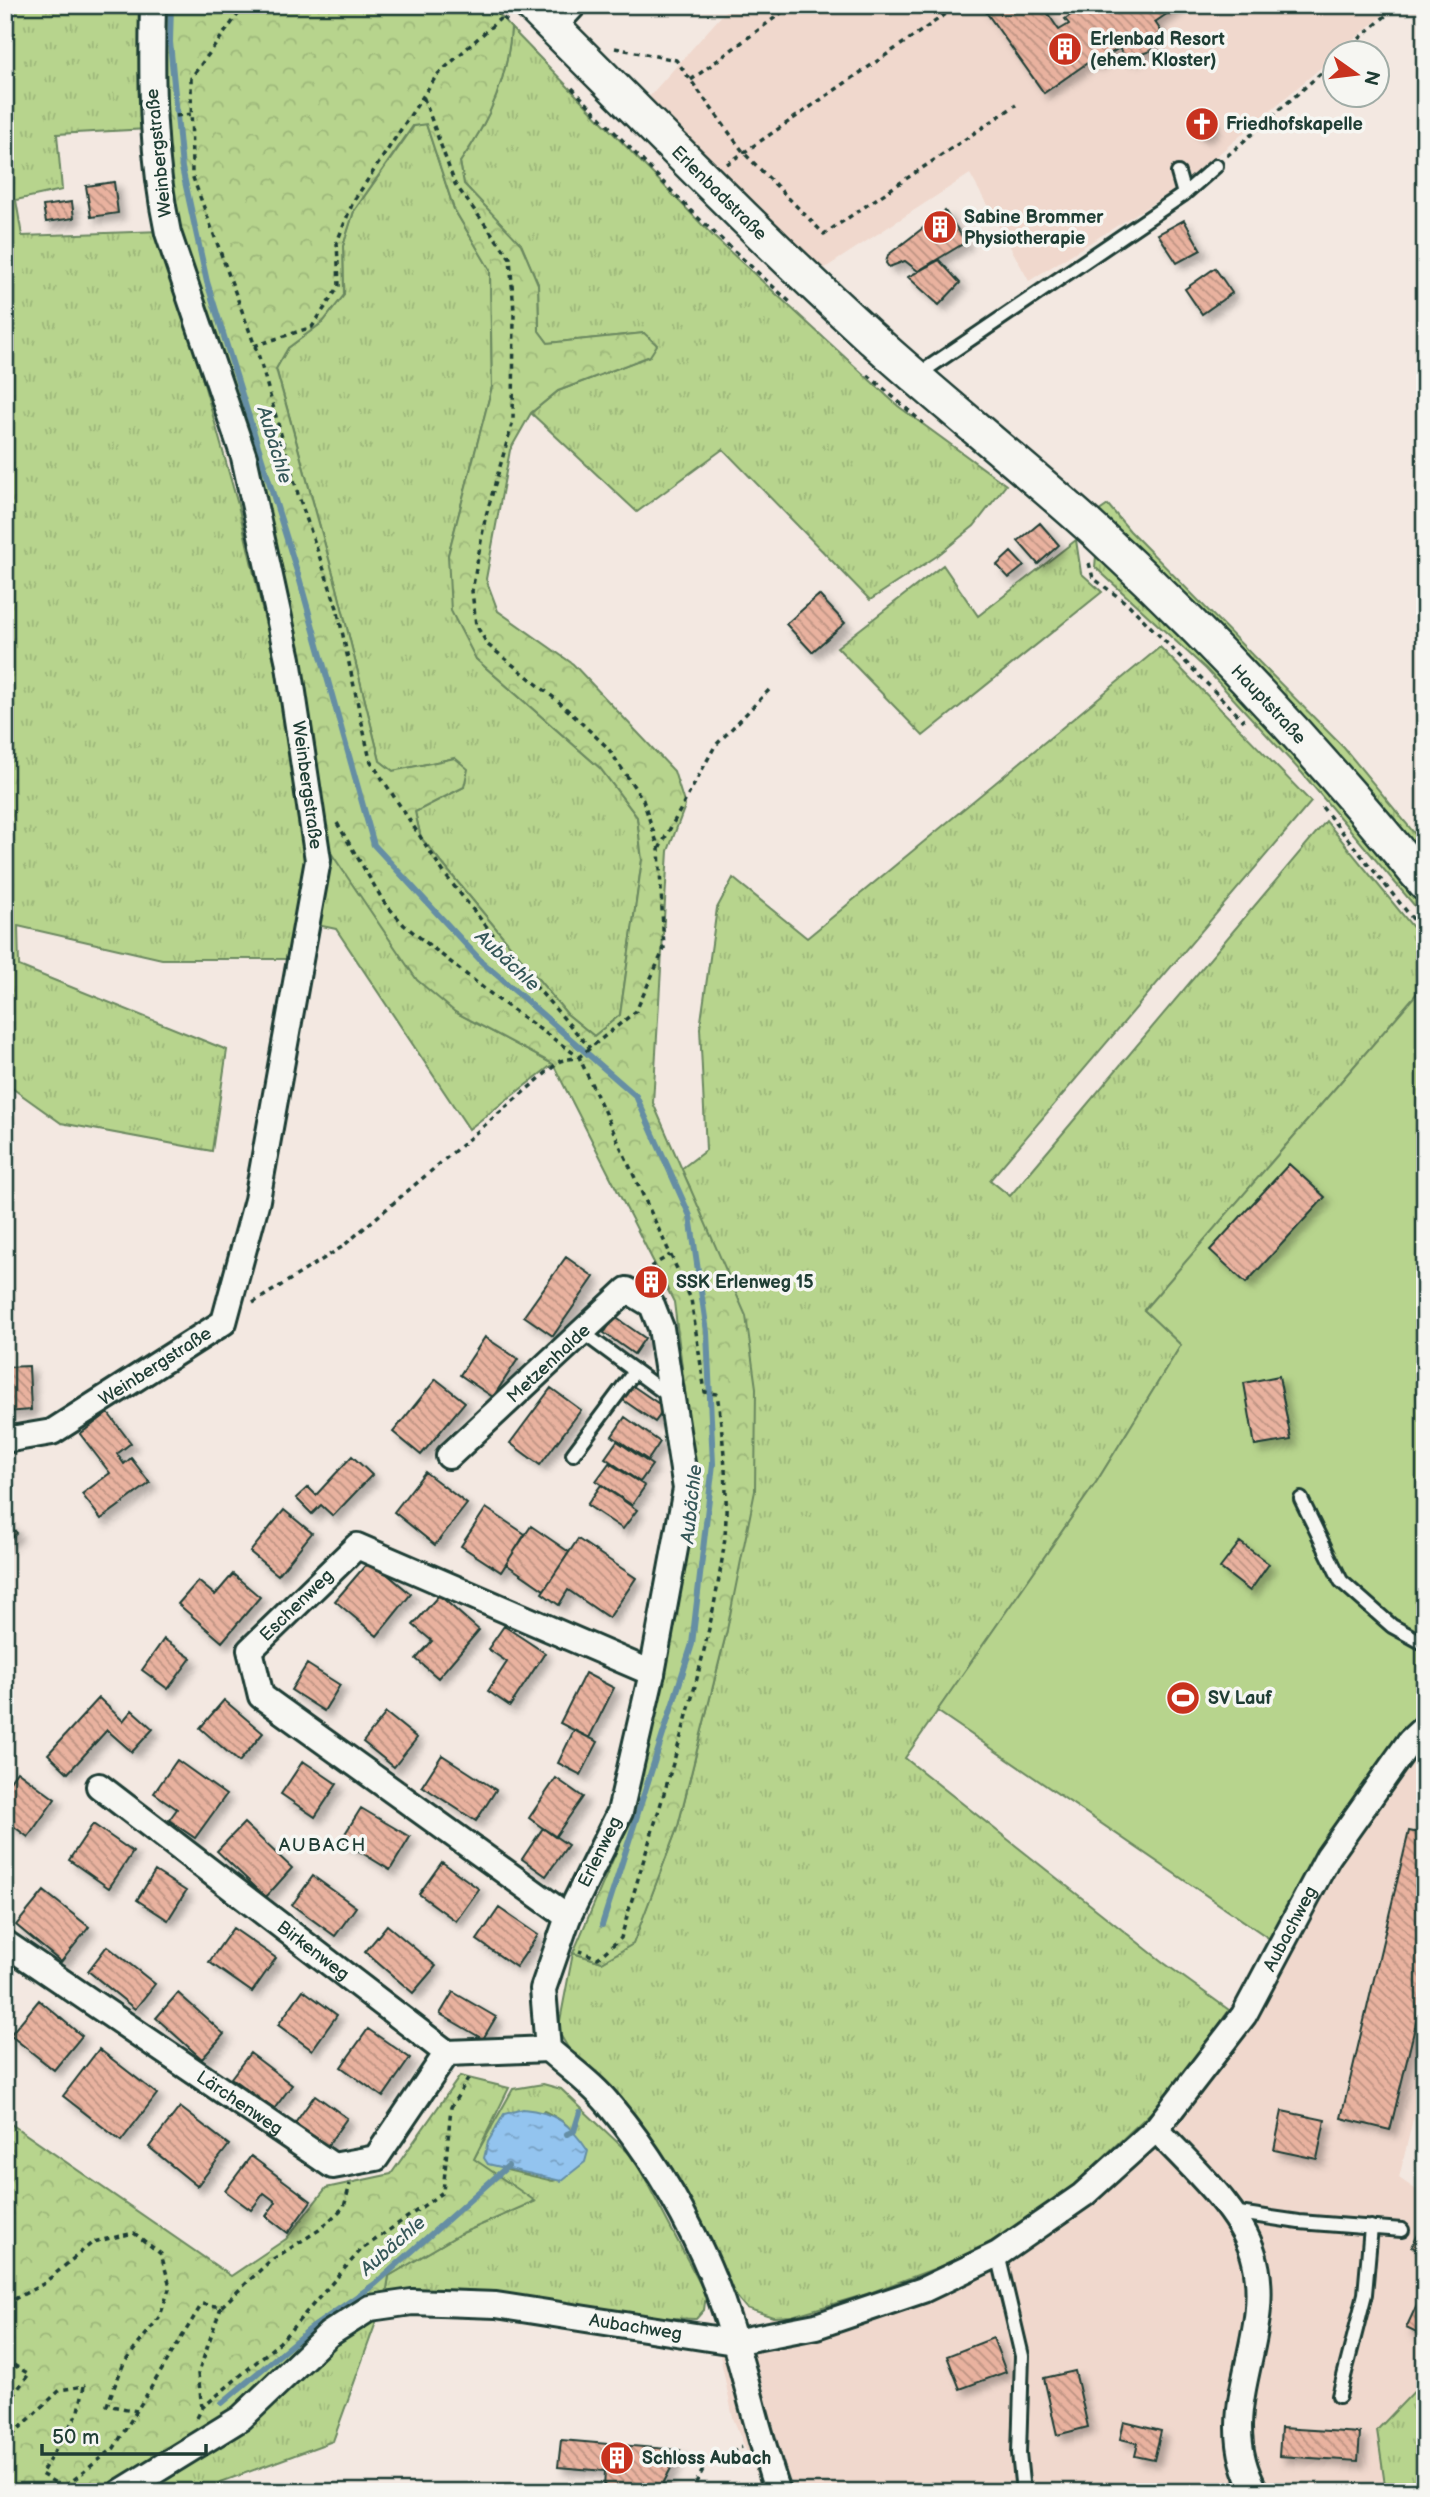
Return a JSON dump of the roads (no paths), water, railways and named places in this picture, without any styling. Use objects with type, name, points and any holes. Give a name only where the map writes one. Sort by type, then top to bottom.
[{"type":"main road","name":"Erlenbadstraße","points":[[531,5],[705,180],[914,377],[1100,536]]},
{"type":"main road","name":"Hauptstraße","points":[[1100,536],[1260,695],[1425,884]]},
{"type":"street","name":"Weinbergstraße","points":[[5,1440],[52,1432],[224,1322],[257,1200],[318,860],[288,659],[244,457],[168,233],[161,198],[151,82],[153,5]]},
{"type":"street","name":"Erlenweg","points":[[548,2049],[543,1989],[568,1917],[621,1812],[652,1674],[686,1489],[661,1328],[652,1305],[627,1290]]},
{"type":"street","name":"Metzenhalde","points":[[449,1456],[627,1290]]},
{"type":"street","name":"Eschenweg","points":[[568,1917],[261,1696],[250,1650],[357,1546],[652,1674]]},
{"type":"street","name":"Aubachweg","points":[[121,2492],[241,2417],[329,2334],[370,2308],[412,2302],[496,2305],[734,2342],[816,2326],[923,2290],[998,2254],[1083,2195],[1156,2129],[1244,2015],[1328,1857],[1410,1741],[1425,1727]]},
{"type":"street","name":"Birkenweg","points":[[99,1786],[447,2053]]},
{"type":"street","name":"Lärchenweg","points":[[5,1943],[332,2166],[376,2158],[447,2053]]},
{"type":"street","points":[[447,2053],[548,2049],[610,2105],[658,2173],[704,2258],[734,2342],[778,2492]]},
{"type":"street","points":[[1156,2129],[1232,2212],[1255,2260],[1258,2307],[1237,2426],[1242,2469],[1256,2492]]},
{"type":"lane","points":[[557,32],[582,5]]},
{"type":"lane","points":[[914,377],[1184,194],[1216,166]]},
{"type":"lane","points":[[1178,173],[1184,194]]},
{"type":"lane","points":[[582,1332],[670,1396]]},
{"type":"lane","points":[[573,1454],[635,1371]]},
{"type":"lane","points":[[1301,1499],[1341,1581],[1392,1626],[1425,1644]]},
{"type":"lane","points":[[1232,2212],[1299,2222],[1402,2230]]},
{"type":"lane","points":[[1339,2396],[1365,2294],[1371,2227]]},
{"type":"lane","points":[[998,2254],[1022,2356],[1019,2454],[1023,2492]]},
{"type":"water","points":[[523,2109],[545,2113],[561,2121],[575,2133],[588,2151],[585,2162],[561,2181],[488,2164],[484,2158],[488,2142],[504,2114]]},
{"type":"waterway","name":"Aubächle","points":[[171,5],[170,42],[182,168],[207,282],[300,581],[374,845],[482,962],[636,1096],[690,1216],[707,1332],[713,1464],[692,1644],[602,1925]]},
{"type":"waterway","name":"Aubächle","points":[[567,2134],[574,2131],[580,2112]]},
{"type":"waterway","name":"Aubächle","points":[[222,2403],[309,2330],[375,2284],[508,2166]]},
{"type":"place","name":"Erlenbad Resort (ehem. Kloster)","points":[[1065,49]]},
{"type":"place","name":"Friedhofskapelle","points":[[1202,124]]},
{"type":"place","name":"Sabine Brommer Physiotherapie","points":[[940,227]]},
{"type":"place","name":"SSK Erlenweg 15","points":[[651,1282]]},
{"type":"place","name":"SV Lauf","points":[[1183,1698]]},
{"type":"place","name":"Schloss Aubach","points":[[617,2458]]},
{"type":"district","name":"AUBACH","points":[[323,1845]]}]
